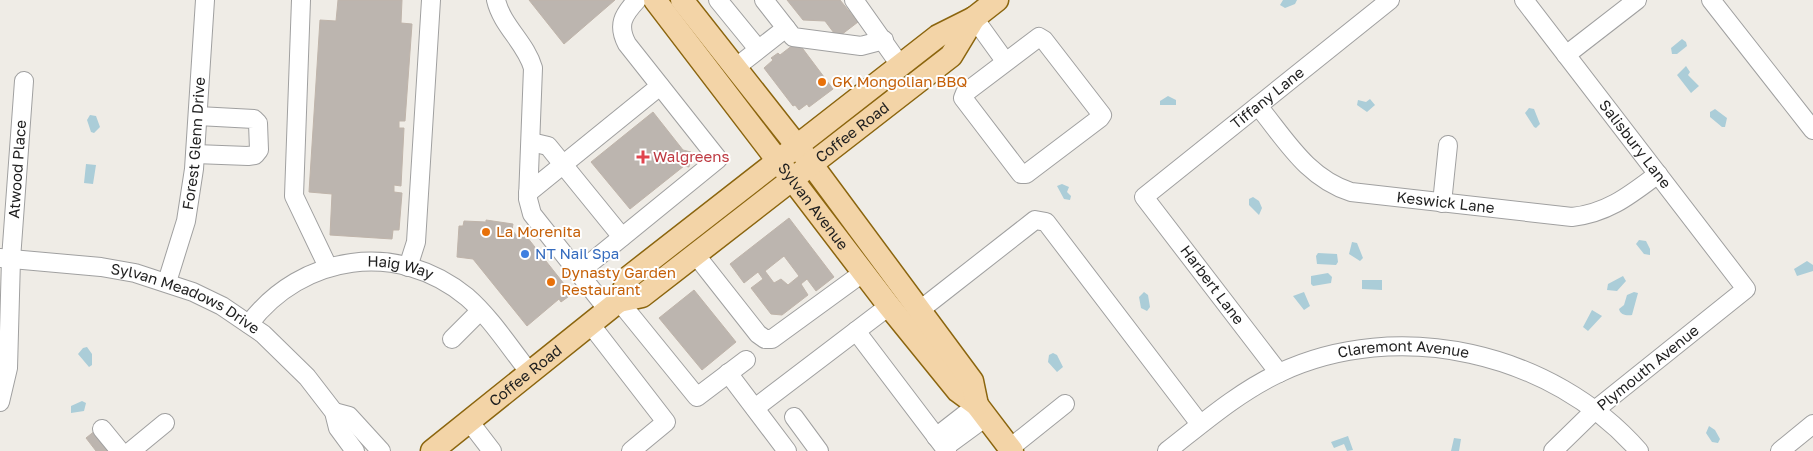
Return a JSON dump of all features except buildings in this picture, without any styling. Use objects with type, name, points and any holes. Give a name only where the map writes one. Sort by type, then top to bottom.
[{"type":"main road","name":"Sylvan Avenue","points":[[655,0],[788,153],[812,165],[972,381],[982,411]]},
{"type":"main road","name":"Sylvan Avenue","points":[[682,0],[735,68],[788,153],[794,179],[888,306],[958,391],[982,411],[1011,450]]},
{"type":"main road","name":"Coffee Road","points":[[614,306],[629,277],[938,36],[986,6]]},
{"type":"main road","name":"Coffee Road","points":[[432,451],[614,306],[642,296],[951,56],[986,6]]},
{"type":"street","name":"Forest Glenn Drive","points":[[167,282],[186,221],[195,154],[205,0]]},
{"type":"street","points":[[301,0],[294,196],[328,268]]},
{"type":"street","points":[[408,267],[416,242],[432,0]]},
{"type":"street","points":[[496,0],[505,23],[530,58],[533,68],[528,192],[532,214],[578,272],[614,306],[697,397],[746,360]]},
{"type":"street","points":[[578,272],[718,159],[626,44],[621,33],[621,24],[637,0]]},
{"type":"street","points":[[718,0],[758,49]]},
{"type":"street","points":[[764,0],[794,37],[861,46],[884,40]]},
{"type":"street","points":[[854,0],[900,65]]},
{"type":"street","name":"Tiffany Lane","points":[[1144,197],[1390,0]]},
{"type":"street","name":"Salisbury Lane","points":[[1524,0],[1746,289]]},
{"type":"street","points":[[1566,55],[1637,0]]},
{"type":"street","points":[[1711,0],[1813,130]]},
{"type":"street","points":[[986,6],[1005,61]]},
{"type":"street","points":[[735,68],[786,28]]},
{"type":"street","points":[[1039,37],[1044,40],[1102,115],[1026,174],[1021,174],[963,98],[964,93],[1005,61],[1039,37]]},
{"type":"street","name":"Atwood Place","points":[[0,402],[8,368],[6,258],[24,80]]},
{"type":"street","points":[[528,192],[660,86]]},
{"type":"street","name":"Keswick Lane","points":[[1258,106],[1310,171],[1323,181],[1351,192],[1572,217],[1590,215],[1620,202],[1658,174]]},
{"type":"street","points":[[195,154],[248,156],[255,155],[260,150],[258,123],[254,119],[198,116]]},
{"type":"street","points":[[531,142],[548,146],[622,237]]},
{"type":"street","points":[[1442,202],[1448,145]]},
{"type":"street","name":"Harbert Lane","points":[[1144,197],[1279,373]]},
{"type":"street","points":[[920,310],[1035,220],[1046,222],[1200,424]]},
{"type":"street","points":[[695,254],[758,334],[766,339],[772,339],[864,272]]},
{"type":"street","name":"Sylvan Meadows Drive","points":[[6,258],[102,267],[135,273],[167,282],[222,306],[249,324],[288,356],[334,412],[338,428],[355,451]]},
{"type":"street","name":"Haig Way","points":[[249,324],[273,297],[292,283],[328,268],[369,262],[408,267],[432,275],[451,285],[480,311],[530,373]]},
{"type":"street","name":"Plymouth Avenue","points":[[1554,451],[1595,410],[1746,289]]},
{"type":"street","points":[[755,408],[888,306]]},
{"type":"street","points":[[452,338],[480,311]]},
{"type":"street","points":[[591,324],[666,422],[631,451]]},
{"type":"street","points":[[856,331],[943,445],[982,411]]},
{"type":"street","name":"Claremont Avenue","points":[[1167,451],[1226,404],[1279,373],[1326,356],[1384,347],[1439,348],[1505,363],[1565,390],[1595,410],[1639,451]]},
{"type":"street","points":[[728,373],[787,451]]},
{"type":"street","points":[[1011,450],[1066,404]]},
{"type":"street","name":"Sylvan Meadows Drive","points":[[334,412],[349,416],[381,451]]},
{"type":"street","points":[[794,417],[819,451]]},
{"type":"street","points":[[469,421],[492,451]]},
{"type":"street","points":[[132,451],[165,423]]},
{"type":"street","points":[[1780,451],[1813,424]]},
{"type":"street","points":[[102,429],[120,451]]},
{"type":"water","points":[[1283,0],[1297,0],[1295,4],[1285,8],[1280,5]]},
{"type":"water","points":[[1682,39],[1686,42],[1687,46],[1677,54],[1672,54],[1671,48]]},
{"type":"water","points":[[1686,66],[1690,72],[1688,75],[1699,86],[1691,93],[1677,75]]},
{"type":"water","points":[[1168,96],[1176,100],[1176,105],[1160,105],[1160,101]]},
{"type":"water","points":[[1370,99],[1375,105],[1367,112],[1357,105],[1358,100],[1366,102]]},
{"type":"water","points":[[1529,108],[1534,109],[1540,124],[1536,128],[1525,113]]},
{"type":"water","points":[[1715,109],[1727,118],[1725,127],[1722,127],[1710,117],[1710,112]]},
{"type":"water","points":[[90,115],[96,116],[100,127],[94,133],[91,132],[87,120]]},
{"type":"water","points":[[86,164],[96,165],[93,184],[84,183]]},
{"type":"water","points":[[1062,184],[1069,187],[1067,192],[1071,196],[1070,200],[1064,199],[1057,186]]},
{"type":"water","points":[[1253,197],[1259,201],[1262,208],[1259,215],[1249,205],[1249,199]]},
{"type":"water","points":[[1639,240],[1646,241],[1650,249],[1650,255],[1644,254],[1636,244]]},
{"type":"water","points":[[1352,242],[1357,243],[1363,258],[1360,261],[1349,254]]},
{"type":"water","points":[[1318,253],[1337,254],[1338,262],[1336,265],[1317,264],[1316,256]]},
{"type":"water","points":[[1807,261],[1813,265],[1813,271],[1797,276],[1794,269]]},
{"type":"water","points":[[1328,273],[1332,277],[1331,283],[1313,286],[1311,284],[1311,276]]},
{"type":"water","points":[[1623,276],[1626,281],[1617,291],[1607,290],[1608,284]]},
{"type":"water","points":[[1362,280],[1382,280],[1382,290],[1362,289]]},
{"type":"water","points":[[1144,292],[1148,295],[1150,307],[1147,311],[1141,308],[1139,297]]},
{"type":"water","points":[[1304,292],[1310,306],[1304,310],[1293,296]]},
{"type":"water","points":[[1634,292],[1638,293],[1632,315],[1622,314],[1619,309],[1624,305],[1627,295]]},
{"type":"water","points":[[1592,310],[1602,316],[1588,331],[1583,327]]},
{"type":"water","points":[[87,347],[92,354],[92,365],[89,367],[78,354],[83,348]]},
{"type":"water","points":[[1053,353],[1057,355],[1063,367],[1057,372],[1048,362],[1049,355]]},
{"type":"water","points":[[82,401],[86,403],[84,411],[71,413],[71,406]]},
{"type":"water","points":[[1709,426],[1715,430],[1720,439],[1718,443],[1712,442],[1706,433]]},
{"type":"water","points":[[1348,436],[1353,450],[1347,451],[1344,444],[1334,448],[1331,442]]},
{"type":"water","points":[[1454,438],[1461,439],[1459,451],[1451,451]]},
{"type":"place","name":"GK Mongolian BBQ","points":[[822,82]]},
{"type":"place","name":"Walgreens","points":[[643,157]]},
{"type":"place","name":"La Morenita","points":[[486,232]]},
{"type":"place","name":"NT Nail Spa","points":[[525,254]]},
{"type":"place","name":"Dynasty Garden Restaurant","points":[[551,282]]}]
